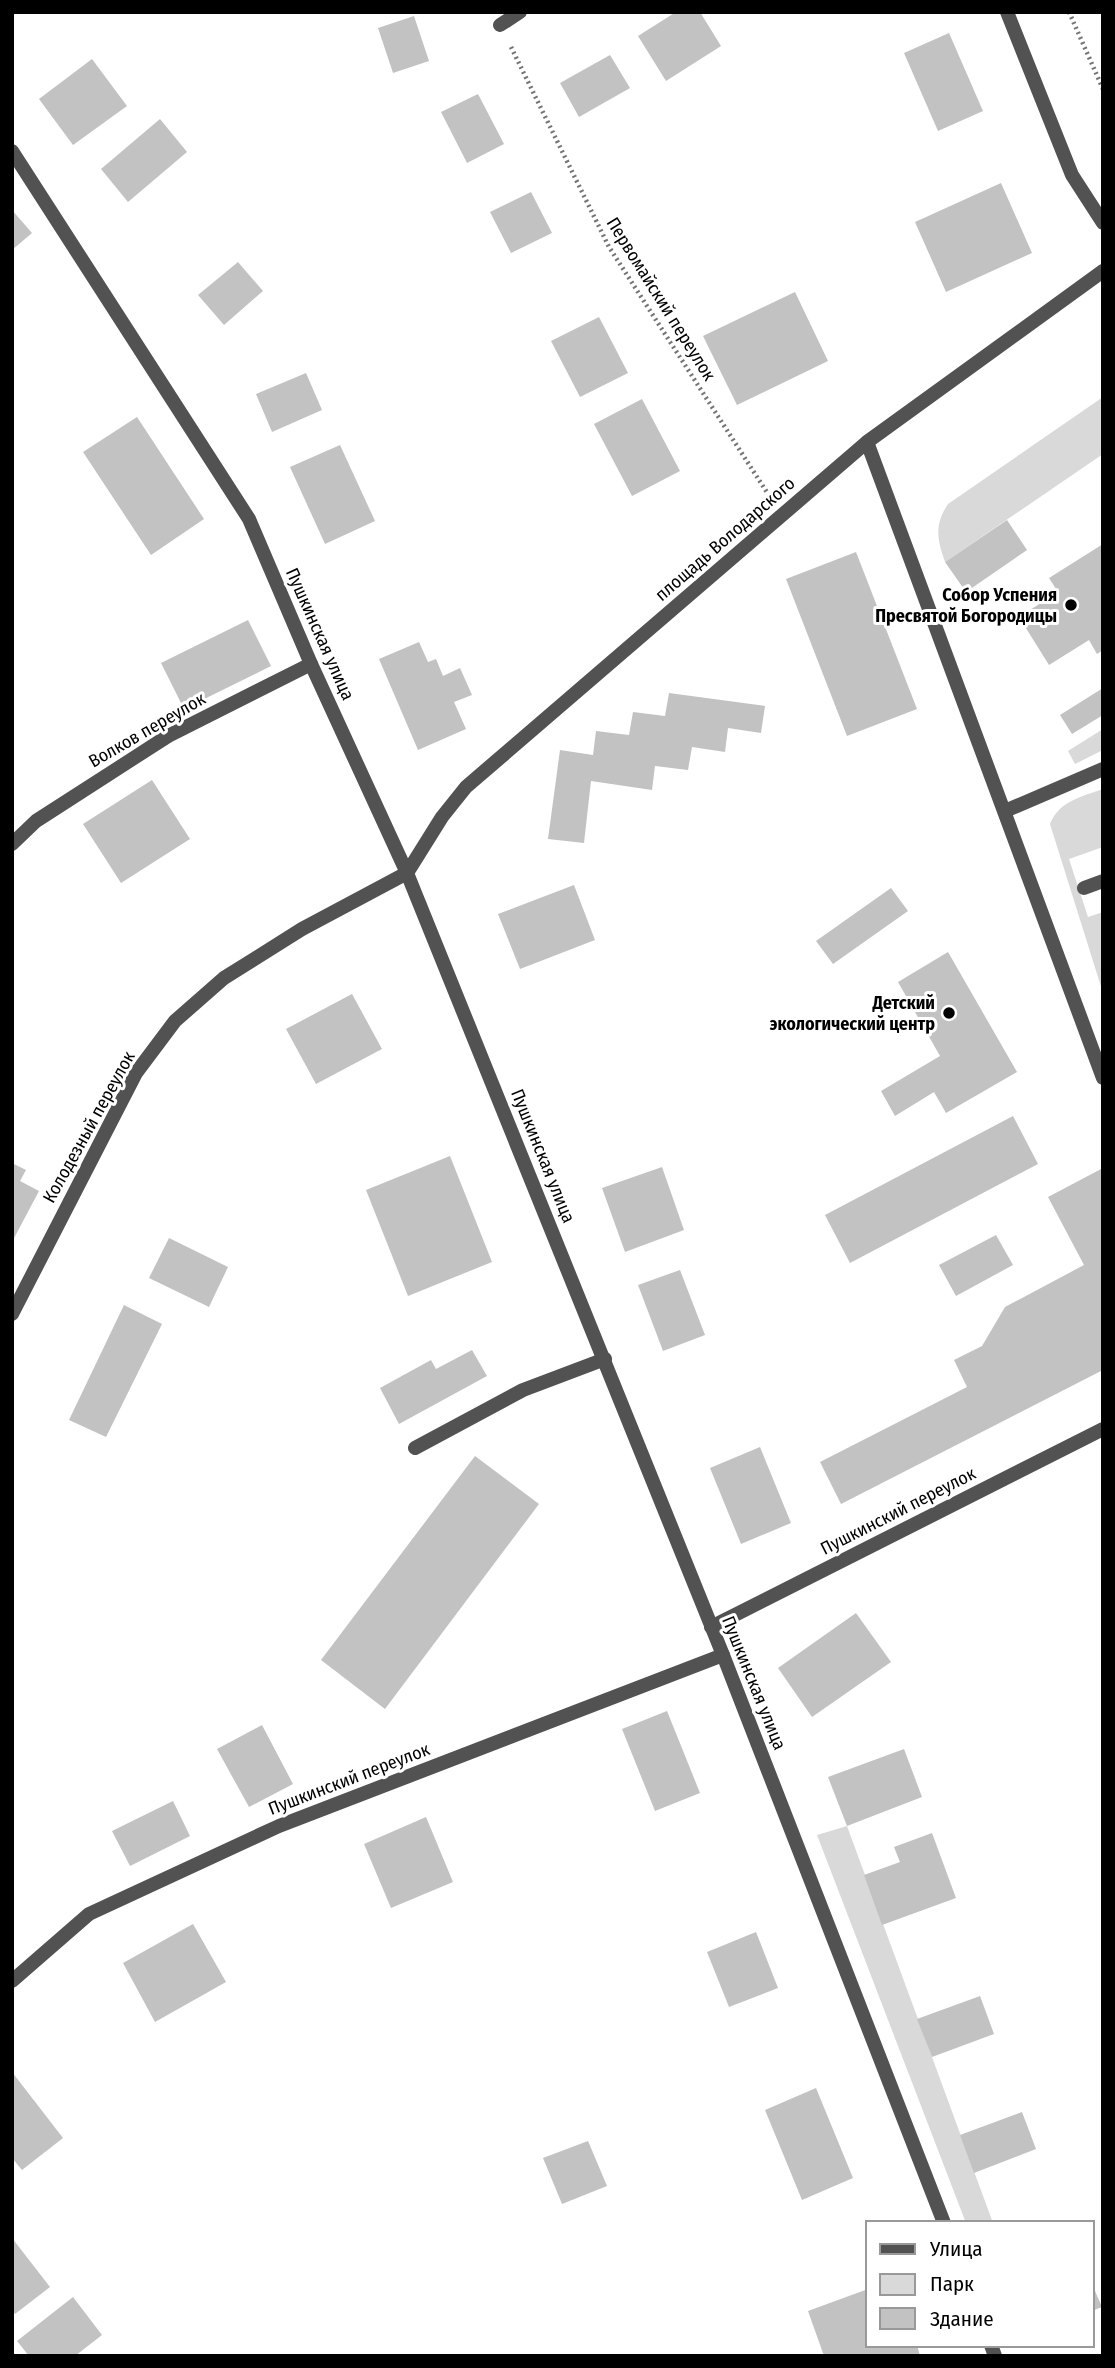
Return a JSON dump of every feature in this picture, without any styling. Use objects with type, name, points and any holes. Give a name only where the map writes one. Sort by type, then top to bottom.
[{"type":"street","points":[[500,25],[520,12]]},
{"type":"street","points":[[1007,12],[1072,175],[1103,223]]},
{"type":"street","name":"Пушкинская улица","points":[[12,151],[249,519],[311,664],[407,873],[723,1655],[943,2221]]},
{"type":"street","name":"площадь Володарского","points":[[407,873],[442,817],[466,787],[867,442],[1103,271]]},
{"type":"street","points":[[867,442],[1103,1078]]},
{"type":"street","name":"Волков переулок","points":[[12,844],[36,821],[168,736],[311,664]]},
{"type":"street","points":[[1005,811],[1103,769]]},
{"type":"street","name":"Колодезный переулок","points":[[12,1314],[136,1073],[176,1021],[235,971],[302,929],[407,873]]},
{"type":"street","points":[[1084,888],[1103,881]]},
{"type":"street","points":[[415,1448],[523,1390],[605,1359]]},
{"type":"street","name":"Пушкинский переулок","points":[[711,1627],[1103,1429]]},
{"type":"street","name":"Пушкинский переулок","points":[[12,1981],[89,1914],[266,1832],[723,1655]]},
{"type":"path","points":[[1069,12],[1103,89]]},
{"type":"path","name":"Первомайский переулок","points":[[500,25],[609,247],[781,516]]},
{"type":"green space","points":[[1103,397],[1103,454],[945,562],[938,532],[940,519],[948,504]]},
{"type":"green space","points":[[1103,729],[1103,750],[1075,764],[1068,751]]},
{"type":"green space","points":[[1103,789],[1103,847],[1069,859],[1088,917],[1103,912],[1103,993],[1050,824],[1065,805]]},
{"type":"green space","points":[[847,1826],[992,2221],[965,2221],[817,1835]]},
{"type":"building","points":[[676,12],[700,12],[721,46],[666,81],[638,36]]},
{"type":"building","points":[[414,16],[429,61],[393,73],[378,28]]},
{"type":"building","points":[[949,33],[983,111],[938,131],[904,53]]},
{"type":"building","points":[[610,55],[630,88],[579,117],[560,83]]},
{"type":"building","points":[[92,59],[127,106],[73,145],[39,99]]},
{"type":"building","points":[[478,94],[504,144],[467,163],[441,112]]},
{"type":"building","points":[[160,119],[187,152],[128,202],[101,169]]},
{"type":"building","points":[[1001,183],[1032,253],[946,292],[915,222]]},
{"type":"building","points":[[531,192],[552,233],[511,253],[490,212]]},
{"type":"building","points":[[12,210],[32,233],[12,250]]},
{"type":"building","points":[[238,262],[263,291],[224,325],[198,295]]},
{"type":"building","points":[[795,292],[828,361],[737,405],[703,336]]},
{"type":"building","points":[[599,317],[628,373],[580,397],[551,341]]},
{"type":"building","points":[[306,373],[322,410],[272,432],[256,394]]},
{"type":"building","points":[[642,399],[680,471],[632,496],[594,424]]},
{"type":"building","points":[[137,417],[204,519],[151,555],[83,452]]},
{"type":"building","points":[[340,445],[375,521],[325,544],[290,467]]},
{"type":"building","points":[[1007,520],[1027,550],[966,592],[945,562]]},
{"type":"building","name":"Собор Успения Пресвятой Богородицы","points":[[1103,544],[1103,650],[1097,654],[1089,640],[1049,665],[1019,617],[1058,592],[1049,578]]},
{"type":"building","points":[[856,552],[917,709],[847,736],[786,579]]},
{"type":"building","points":[[248,620],[271,666],[184,709],[161,663]]},
{"type":"building","points":[[419,642],[428,662],[436,659],[443,676],[460,668],[472,695],[454,702],[466,729],[418,750],[379,659]]},
{"type":"building","points":[[1103,688],[1103,715],[1072,734],[1060,715]]},
{"type":"building","points":[[669,693],[765,706],[761,733],[728,728],[725,752],[692,747],[688,770],[655,766],[652,790],[591,781],[584,843],[548,839],[560,750],[593,755],[596,731],[629,735],[633,712],[665,716]]},
{"type":"building","points":[[152,780],[190,839],[121,883],[83,824]]},
{"type":"building","points":[[574,885],[595,940],[520,969],[498,914]]},
{"type":"building","points":[[891,888],[908,911],[833,964],[816,941]]},
{"type":"building","name":"Детский экологический центр","points":[[948,952],[1017,1072],[946,1113],[934,1092],[895,1116],[881,1091],[940,1056],[898,982]]},
{"type":"building","points":[[352,994],[382,1049],[316,1084],[286,1029]]},
{"type":"building","points":[[1013,1116],[1038,1164],[850,1263],[825,1215]]},
{"type":"building","points":[[450,1156],[492,1262],[408,1296],[366,1190]]},
{"type":"building","points":[[12,1163],[26,1170],[20,1181],[39,1191],[12,1242]]},
{"type":"building","points":[[662,1167],[684,1230],[625,1252],[602,1188]]},
{"type":"building","points":[[1103,1168],[1103,1370],[841,1504],[820,1462],[967,1387],[954,1360],[982,1346],[1005,1307],[1084,1265],[1048,1197]]},
{"type":"building","points":[[996,1235],[1013,1265],[956,1296],[939,1265]]},
{"type":"building","points":[[169,1238],[228,1267],[209,1307],[149,1278]]},
{"type":"building","points":[[680,1270],[705,1335],[663,1351],[638,1285]]},
{"type":"building","points":[[124,1305],[162,1324],[106,1437],[69,1420]]},
{"type":"building","points":[[472,1350],[487,1376],[399,1424],[380,1388],[431,1360],[436,1369]]},
{"type":"building","points":[[760,1447],[791,1523],[741,1544],[710,1468]]},
{"type":"building","points":[[475,1456],[539,1504],[385,1709],[321,1660]]},
{"type":"building","points":[[856,1613],[891,1662],[812,1717],[778,1668]]},
{"type":"building","points":[[667,1711],[700,1793],[655,1811],[622,1729]]},
{"type":"building","points":[[262,1725],[293,1784],[249,1807],[217,1749]]},
{"type":"building","points":[[904,1749],[922,1797],[847,1826],[828,1777]]},
{"type":"building","points":[[173,1801],[190,1836],[130,1866],[112,1831]]},
{"type":"building","points":[[426,1817],[453,1882],[391,1908],[364,1844]]},
{"type":"building","points":[[932,1833],[956,1898],[882,1925],[864,1875],[900,1862],[894,1847]]},
{"type":"building","points":[[193,1924],[226,1982],[155,2022],[123,1963]]},
{"type":"building","points":[[756,1932],[778,1988],[729,2007],[707,1952]]},
{"type":"building","points":[[980,1996],[994,2034],[932,2057],[917,2019]]},
{"type":"building","points":[[12,2072],[63,2138],[22,2170],[12,2158]]},
{"type":"building","points":[[816,2088],[853,2178],[802,2200],[765,2110]]},
{"type":"building","points":[[1022,2112],[1036,2149],[974,2173],[960,2135]]},
{"type":"building","points":[[588,2141],[607,2186],[562,2204],[543,2158]]},
{"type":"building","points":[[12,2238],[50,2287],[15,2314],[12,2310]]},
{"type":"building","points":[[1094,2289],[1102,2307],[1094,2310]]},
{"type":"building","points":[[866,2290],[866,2347],[918,2347],[920,2356],[824,2356],[808,2311]]},
{"type":"building","points":[[73,2297],[102,2335],[75,2356],[29,2356],[17,2341]]},
{"type":"place","name":"Собор Успения Пресвятой Богородицы","points":[[1071,605]]},
{"type":"place","name":"Детский экологический центр","points":[[949,1013]]}]
